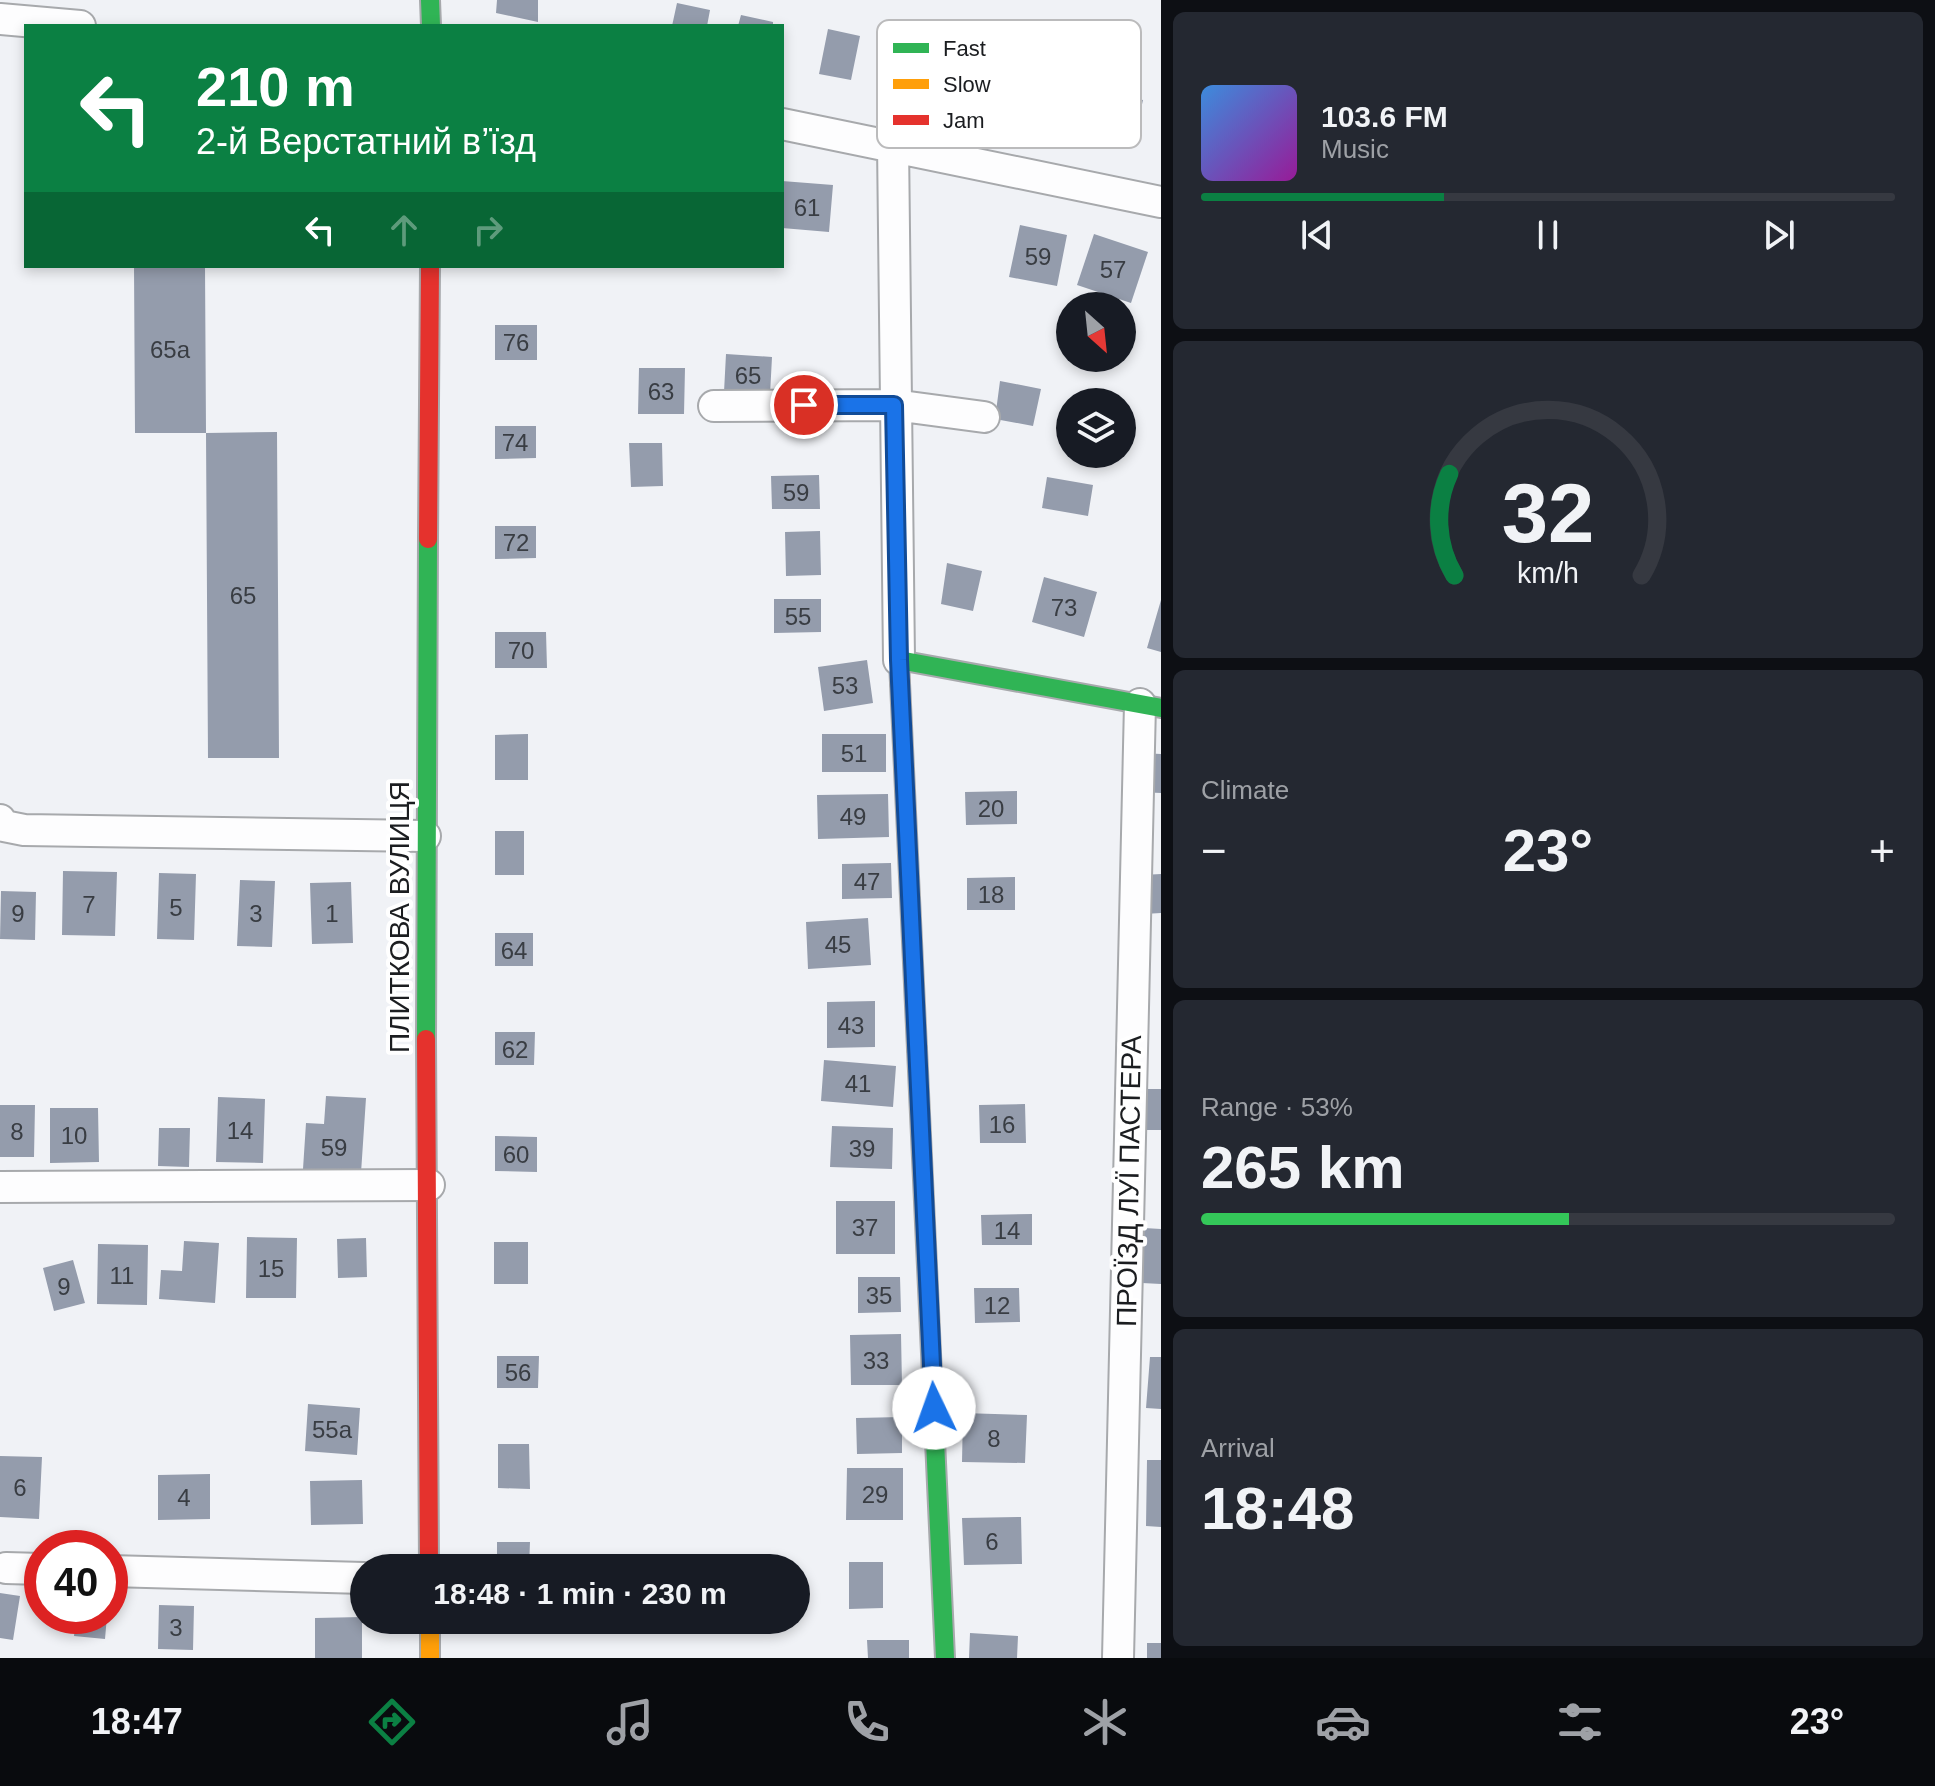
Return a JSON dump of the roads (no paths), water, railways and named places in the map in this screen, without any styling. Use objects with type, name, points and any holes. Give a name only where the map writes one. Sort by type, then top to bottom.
[{"type":"street","points":[[430,0],[431,24]]},
{"type":"street","points":[[0,19],[57,24]]},
{"type":"street","points":[[784,124],[877,141]]},
{"type":"street","points":[[893,148],[899,660],[945,1658]]},
{"type":"street","points":[[911,148],[1161,202]]},
{"type":"street","name":"ПЛИТКОВА ВУЛИЦЯ","points":[[429,1554],[425,836],[430,268]]},
{"type":"street","points":[[714,406],[894,405],[984,417]]},
{"type":"street","points":[[899,660],[1151,706]]},
{"type":"street","name":"ПРОЇЗД ЛУЇ ПАСТЕРА","points":[[1118,1658],[1151,706]]},
{"type":"street","points":[[0,820],[4,826],[24,830],[425,836]]},
{"type":"street","points":[[0,1187],[429,1185]]},
{"type":"street","points":[[6,1568],[24,1568]]},
{"type":"street","points":[[128,1571],[350,1578]]},
{"type":"street","points":[[430,1634],[430,1658]]}]
